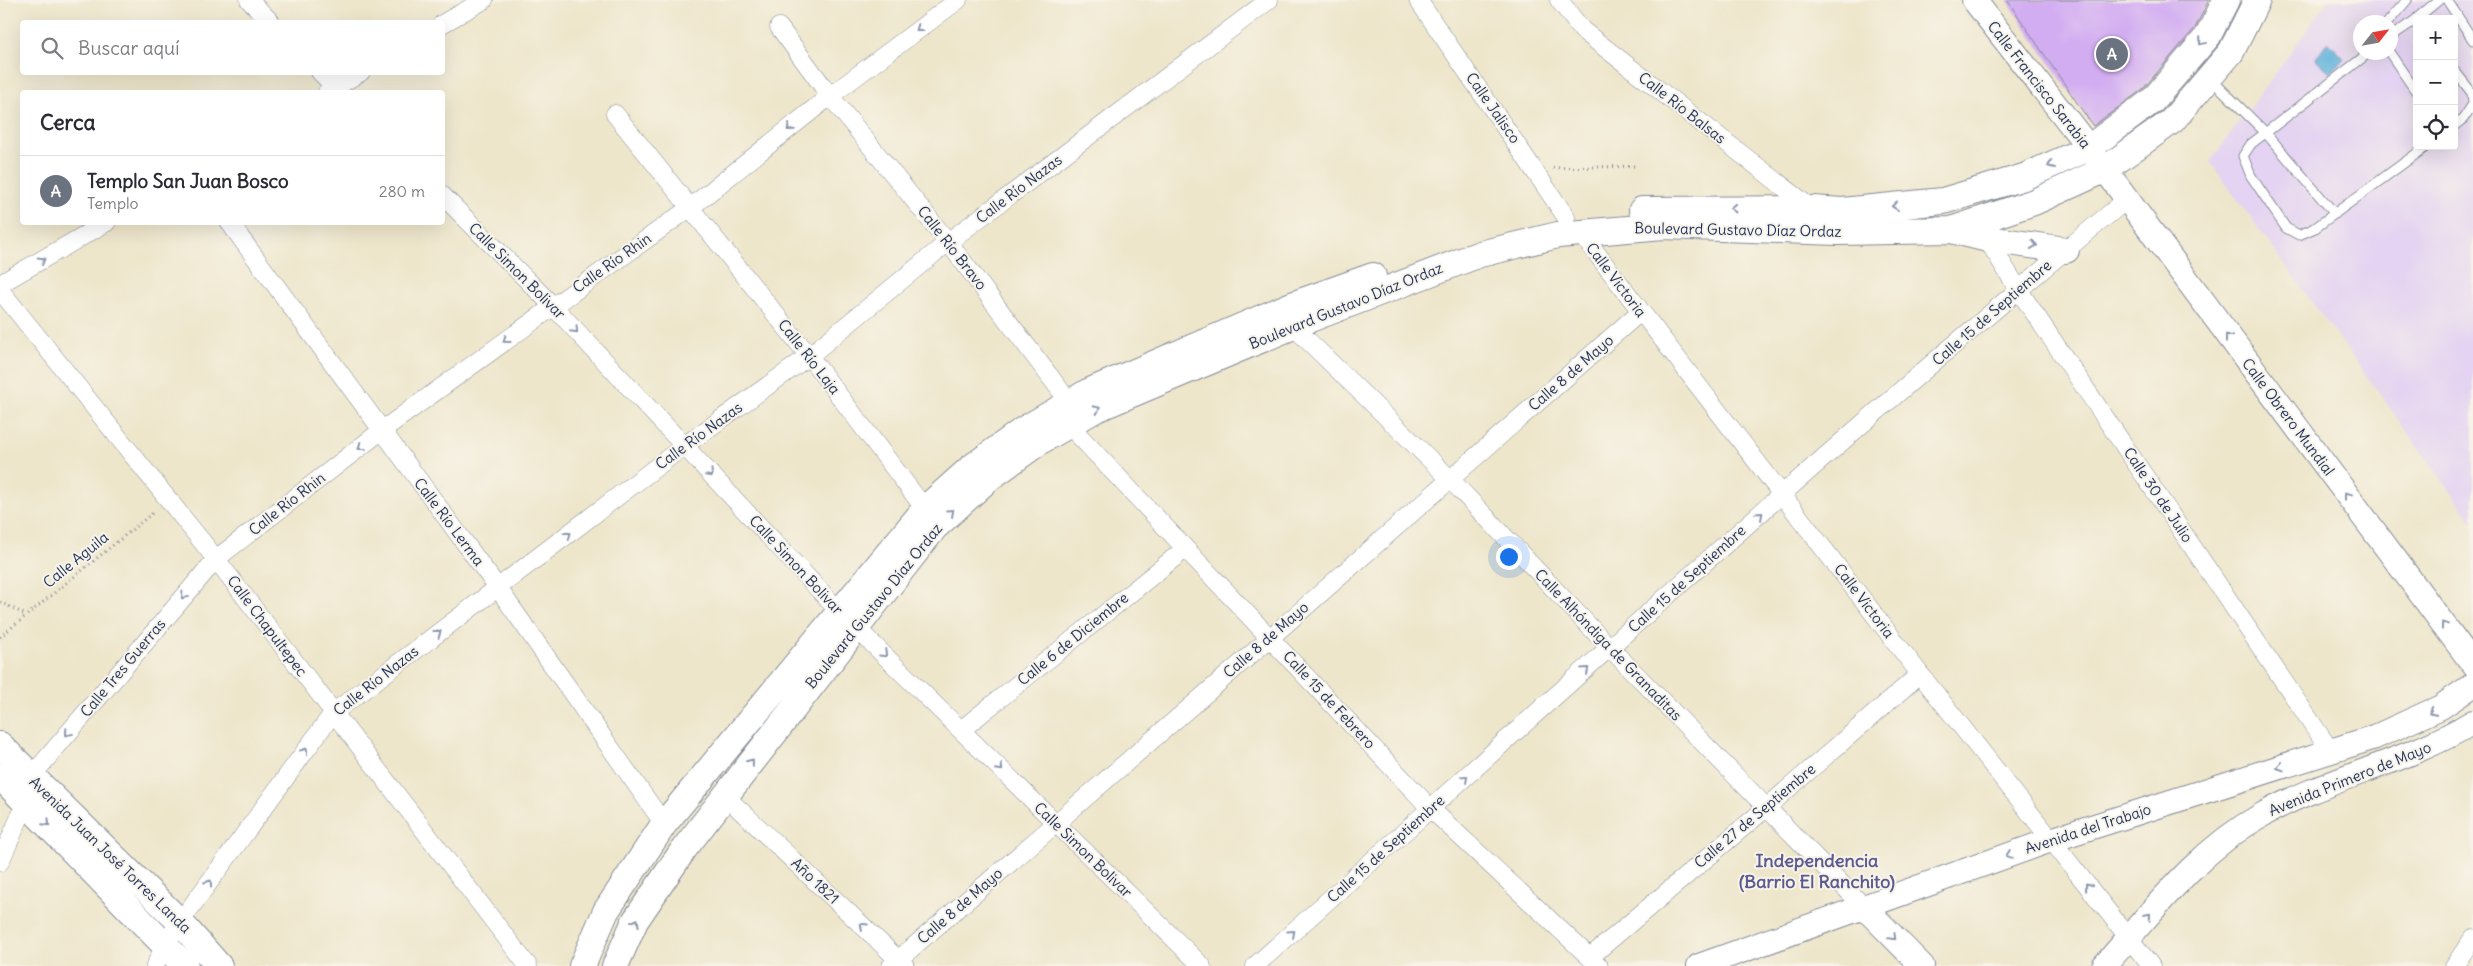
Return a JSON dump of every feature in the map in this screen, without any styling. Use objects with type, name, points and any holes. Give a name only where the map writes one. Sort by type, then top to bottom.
[{"type":"main road","name":"Boulevard Gustavo Díaz Ordaz","points":[[582,966],[606,911],[664,824],[847,619],[935,527],[988,479],[1039,442],[1070,414],[1088,392],[1292,305],[1460,244],[1573,225],[1658,208],[1812,209],[1842,211],[1944,201],[2024,177],[2089,148],[2153,100],[2208,36],[2226,0]]},
{"type":"main road","name":"Boulevard Gustavo Díaz Ordaz","points":[[615,966],[635,921],[925,509],[972,467],[1023,430],[1070,414],[1096,409],[1293,326],[1480,254],[1573,225],[1838,232],[1951,230],[2034,202],[2104,170],[2172,121],[2231,52],[2257,0]]},
{"type":"main road","points":[[1951,230],[1987,239],[2066,250]]},
{"type":"main road","name":"Avenida Juan José Torres Landa","points":[[0,745],[180,922],[219,966]]},
{"type":"main road","name":"Avenida Juan José Torres Landa","points":[[0,776],[160,955],[186,966]]},
{"type":"street","points":[[249,0],[269,20]]},
{"type":"street","name":"Calle Río Rhin","points":[[216,559],[381,431],[691,207],[830,96],[958,0]]},
{"type":"street","name":"Calle Río Nazas","points":[[160,955],[180,922],[333,713],[684,446],[809,356],[948,242],[1269,0]]},
{"type":"street","name":"Calle Jalisco","points":[[1418,0],[1573,225]]},
{"type":"street","name":"Calle Río Balsas","points":[[1560,0],[1582,30],[1812,209]]},
{"type":"street","name":"Calle Francisco Sarabia","points":[[1974,0],[2104,170]]},
{"type":"street","points":[[445,22],[476,2]]},
{"type":"street","name":"Calle Río Bravo","points":[[779,27],[830,96],[948,242],[1070,414]]},
{"type":"street","points":[[322,75],[333,90]]},
{"type":"street","points":[[335,90],[357,75]]},
{"type":"street","name":"Calle Río Laja","points":[[615,114],[809,356],[925,509]]},
{"type":"street","name":"Calle Obrero Mundial","points":[[2104,170],[2473,664]]},
{"type":"street","name":"Calle Simon Bolivar","points":[[445,198],[553,306],[847,619],[1202,966]]},
{"type":"street","name":"Calle 15 de Septiembre","points":[[1256,966],[1782,495],[2018,289],[2126,200]]},
{"type":"street","points":[[0,284],[102,225]]},
{"type":"street","name":"Calle Río Lerma","points":[[231,225],[498,588],[664,824]]},
{"type":"street","name":"Calle Victoria","points":[[1573,225],[1920,674],[2151,966]]},
{"type":"street","name":"Calle 30 de Julio","points":[[1987,239],[2018,289],[2330,750]]},
{"type":"street","name":"Calle Chapultepec","points":[[0,290],[167,501],[216,559],[528,966]]},
{"type":"street","name":"Calle 8 de Mayo","points":[[898,964],[1056,823],[1270,638],[1640,312]]},
{"type":"street","name":"Calle Alhóndiga de Granaditas","points":[[1293,326],[1450,479],[1610,648],[1922,966]]},
{"type":"street","name":"Calle 15 de Febrero","points":[[1070,414],[1185,549],[1431,808],[1594,961]]},
{"type":"street","name":"Calle 6 de Diciembre","points":[[962,730],[1185,549]]},
{"type":"street","name":"Calle Tres Guerras","points":[[31,777],[216,559]]},
{"type":"street","name":"Calle 27 de Septiembre","points":[[1594,961],[1920,674]]},
{"type":"street","name":"Avenida del Trabajo","points":[[1699,966],[2051,840],[2330,750],[2376,737],[2413,722],[2442,707],[2473,685]]},
{"type":"street","name":"Avenida Primero de Mayo","points":[[2104,966],[2196,863],[2231,834],[2264,814],[2345,778],[2438,743],[2473,722]]},
{"type":"street","name":"Año 1821","points":[[724,795],[898,964]]},
{"type":"street","points":[[0,862],[26,803]]},
{"type":"street","points":[[2454,966],[2473,938]]},
{"type":"lane","points":[[2394,15],[2407,0]]},
{"type":"lane","points":[[2422,15],[2439,0]]},
{"type":"lane","points":[[2447,0],[2473,40]]},
{"type":"lane","points":[[2398,32],[2413,22]]},
{"type":"lane","points":[[2360,60],[2265,132],[2251,144],[2243,156],[2251,176],[2286,228],[2299,234],[2315,228],[2422,150]]},
{"type":"lane","points":[[2394,60],[2413,87]]},
{"type":"lane","points":[[2458,75],[2472,93],[2473,104],[2458,123]]},
{"type":"lane","points":[[2209,78],[2265,132],[2335,214]]},
{"type":"path","points":[[1535,169],[1637,166]]},
{"type":"path","name":"Calle Aguila","points":[[0,637],[167,501]]},
{"type":"path","points":[[0,602],[26,615]]},
{"type":"shaded area","points":[[2329,0],[2473,0],[2473,522],[2210,162]]},
{"type":"water","points":[[2328,42],[2344,58],[2331,73],[2315,58]]},
{"type":"building","points":[[2007,0],[2209,0],[2195,28],[2143,89],[2093,126]]},
{"type":"place","name":"Templo San Juan Bosco","points":[[2112,54]]},
{"type":"district","name":"Independencia (Barrio El Ranchito)","points":[[1817,871]]}]
